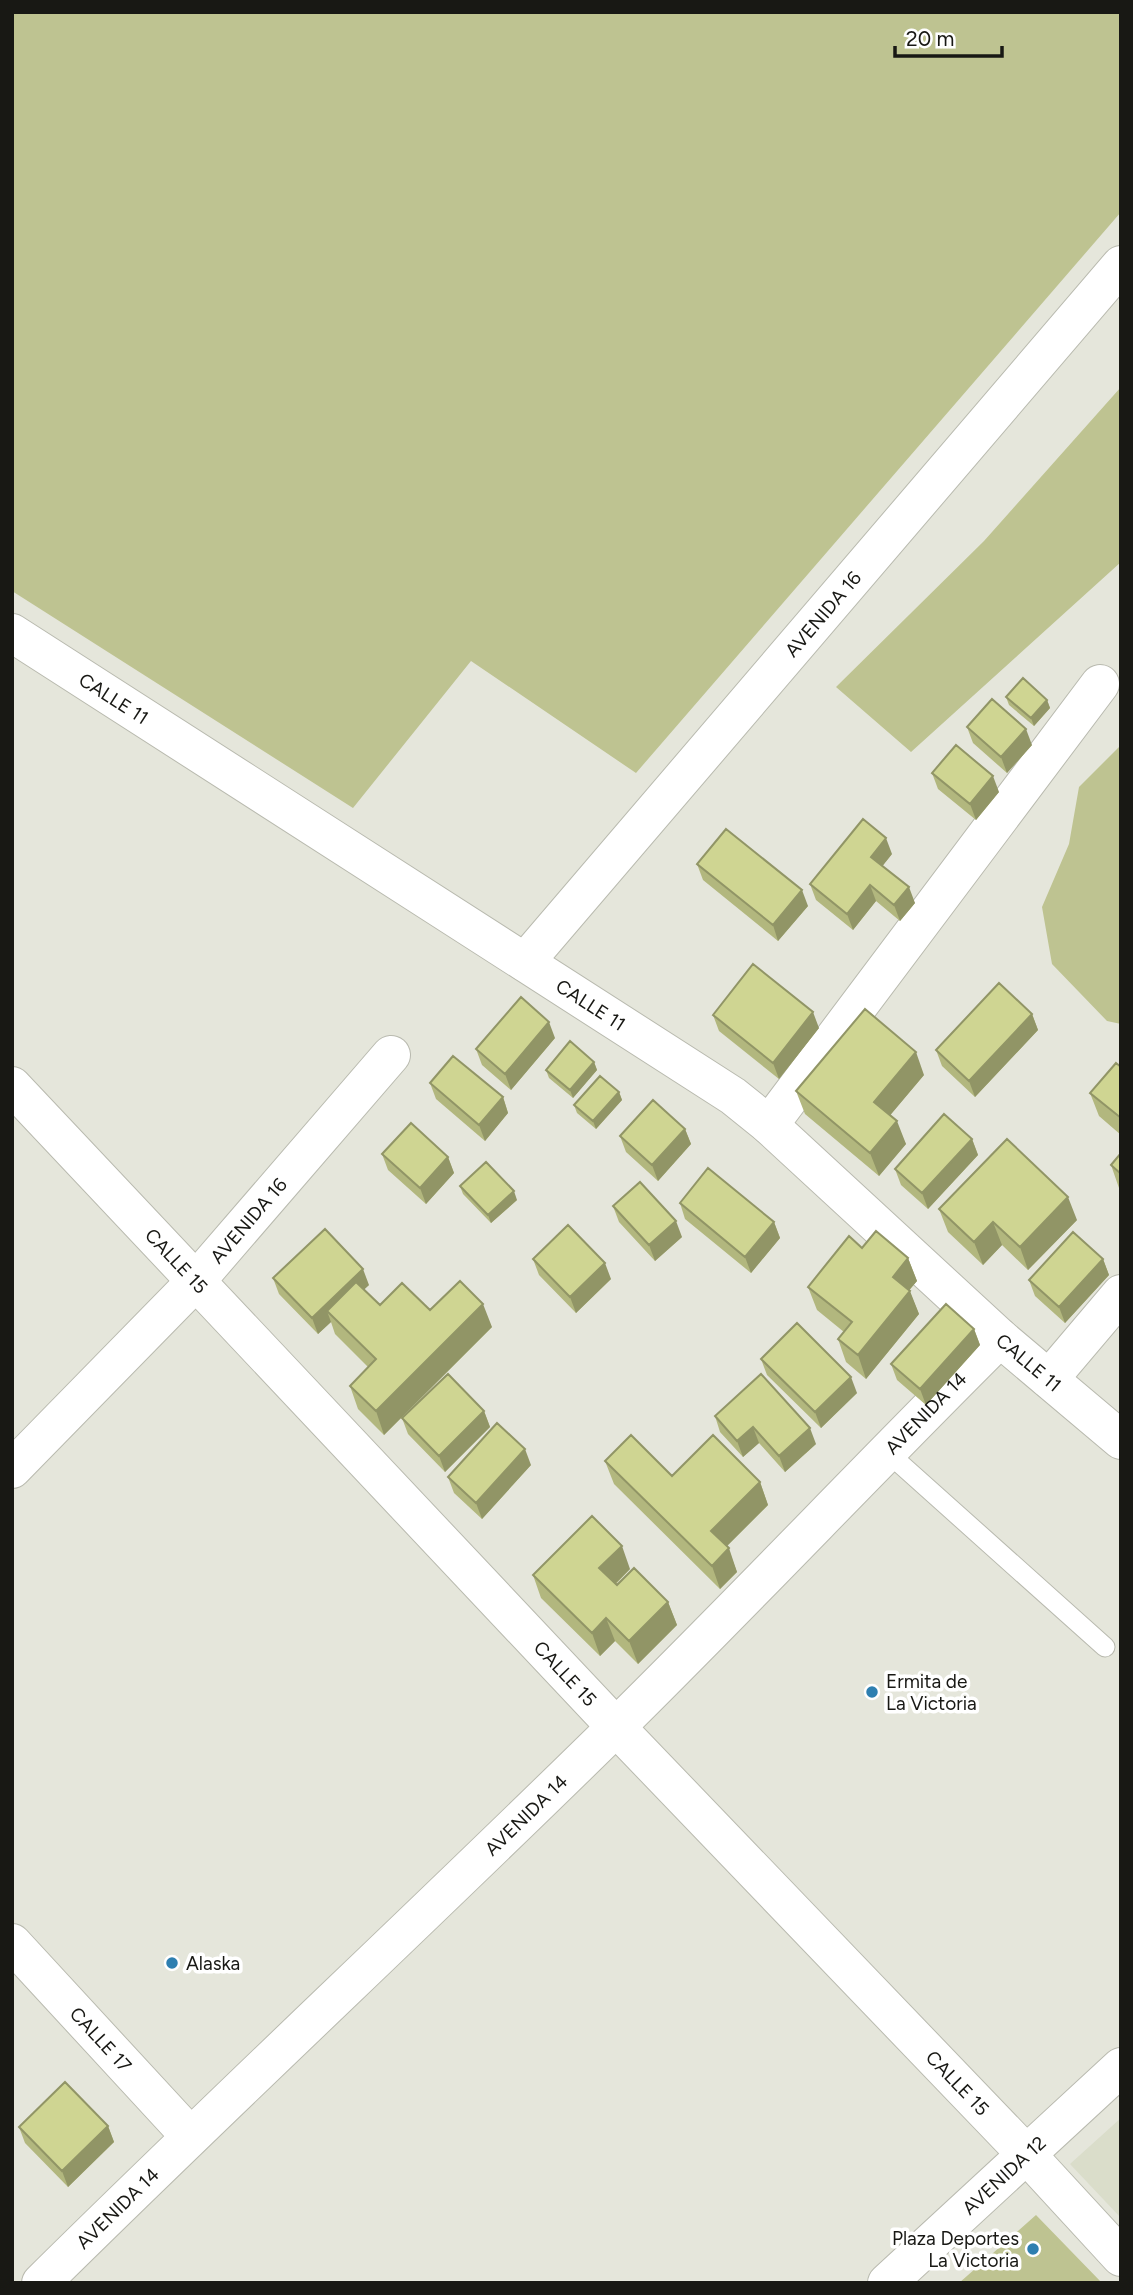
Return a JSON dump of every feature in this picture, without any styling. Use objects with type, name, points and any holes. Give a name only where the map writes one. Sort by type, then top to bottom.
[{"type":"street","name":"AVENIDA 16","points":[[524,962],[1121,265]]},
{"type":"street","name":"CALLE 11","points":[[12,633],[733,1096],[769,1125],[1000,1338],[1121,1440]]},
{"type":"street","points":[[769,1125],[1100,684]]},
{"type":"street","name":"AVENIDA 16","points":[[12,1469],[196,1281],[391,1055]]},
{"type":"street","name":"CALLE 15","points":[[12,1086],[616,1727],[1027,2155],[1121,2258]]},
{"type":"street","points":[[1049,1379],[1121,1294]]},
{"type":"street","name":"AVENIDA 14","points":[[41,2283],[190,2136],[616,1727],[1000,1338]]},
{"type":"street","name":"CALLE 17","points":[[12,1943],[190,2136]]},
{"type":"street","name":"AVENIDA 12","points":[[887,2283],[1121,2067]]},
{"type":"lane","points":[[886,1451],[1105,1647]]},
{"type":"shaded area","points":[[1121,2118],[1121,2218],[1070,2164]]},
{"type":"green space","points":[[12,12],[1121,12],[1121,212],[636,773],[471,661],[353,808],[12,591]]},
{"type":"green space","points":[[1121,387],[1121,562],[911,752],[836,687],[984,541]]},
{"type":"green space","points":[[1121,745],[1121,1024],[1107,1021],[1052,964],[1042,907],[1069,844],[1079,787]]},
{"type":"green space","name":"Plaza Deportes La Victoria","points":[[1036,2215],[1102,2283],[959,2283]]},
{"type":"building","points":[[1023,678],[1047,700],[1031,718],[1006,697]]},
{"type":"building","points":[[992,699],[1026,729],[1001,757],[967,727]]},
{"type":"building","points":[[956,745],[993,776],[970,804],[932,773]]},
{"type":"building","points":[[863,819],[886,838],[871,857],[909,887],[894,905],[870,885],[847,914],[810,884]]},
{"type":"building","points":[[726,829],[802,890],[773,925],[697,864]]},
{"type":"building","points":[[753,964],[813,1012],[773,1063],[713,1015]]},
{"type":"building","points":[[999,983],[1032,1014],[969,1081],[936,1050]]},
{"type":"building","points":[[521,997],[549,1022],[505,1074],[476,1049]]},
{"type":"building","points":[[865,1009],[916,1052],[874,1102],[897,1121],[870,1153],[796,1091]]},
{"type":"building","points":[[570,1041],[594,1062],[570,1090],[546,1070]]},
{"type":"building","points":[[453,1056],[503,1097],[479,1125],[430,1083]]},
{"type":"building","points":[[1116,1063],[1121,1067],[1121,1118],[1090,1093]]},
{"type":"building","points":[[600,1076],[619,1092],[593,1121],[574,1105]]},
{"type":"building","points":[[653,1100],[685,1129],[652,1165],[620,1136]]},
{"type":"building","points":[[944,1114],[972,1139],[922,1193],[895,1169]]},
{"type":"building","points":[[411,1123],[448,1157],[420,1188],[382,1154]]},
{"type":"building","points":[[1007,1139],[1068,1197],[1020,1247],[993,1222],[974,1242],[939,1209]]},
{"type":"building","points":[[1121,1153],[1121,1174],[1111,1165]]},
{"type":"building","points":[[486,1162],[514,1191],[488,1215],[460,1186]]},
{"type":"building","points":[[708,1168],[774,1222],[745,1257],[680,1203]]},
{"type":"building","points":[[640,1182],[676,1221],[649,1245],[613,1206]]},
{"type":"building","points":[[568,1225],[605,1263],[570,1297],[533,1259]]},
{"type":"building","points":[[325,1229],[363,1269],[312,1318],[273,1278]]},
{"type":"building","points":[[876,1231],[908,1258],[893,1277],[910,1291],[858,1355],[838,1339],[852,1322],[808,1287],[849,1236],[862,1248]]},
{"type":"building","points":[[1073,1232],[1103,1259],[1059,1307],[1029,1280]]},
{"type":"building","points":[[460,1281],[483,1304],[376,1411],[350,1386],[376,1359],[327,1311],[356,1282],[380,1305],[402,1283],[430,1310]]},
{"type":"building","points":[[946,1304],[974,1329],[920,1389],[891,1364]]},
{"type":"building","points":[[797,1323],[851,1377],[815,1412],[761,1359]]},
{"type":"building","points":[[448,1374],[484,1411],[439,1456],[402,1418]]},
{"type":"building","points":[[761,1374],[810,1428],[779,1456],[753,1427],[737,1441],[715,1416]]},
{"type":"building","points":[[497,1423],[525,1449],[476,1503],[448,1477]]},
{"type":"building","points":[[631,1435],[672,1476],[713,1435],[760,1482],[711,1531],[729,1548],[712,1566],[605,1461]]},
{"type":"building","points":[[592,1516],[622,1546],[599,1568],[617,1585],[634,1568],[668,1602],[629,1641],[606,1618],[592,1633],[533,1575]]},
{"type":"building","points":[[65,2082],[108,2126],[62,2171],[19,2127]]},
{"type":"place","name":"Ermita de La Victoria","points":[[872,1692]]},
{"type":"place","name":"Alaska","points":[[172,1963]]},
{"type":"place","name":"Plaza Deportes La Victoria","points":[[1033,2249]]}]
